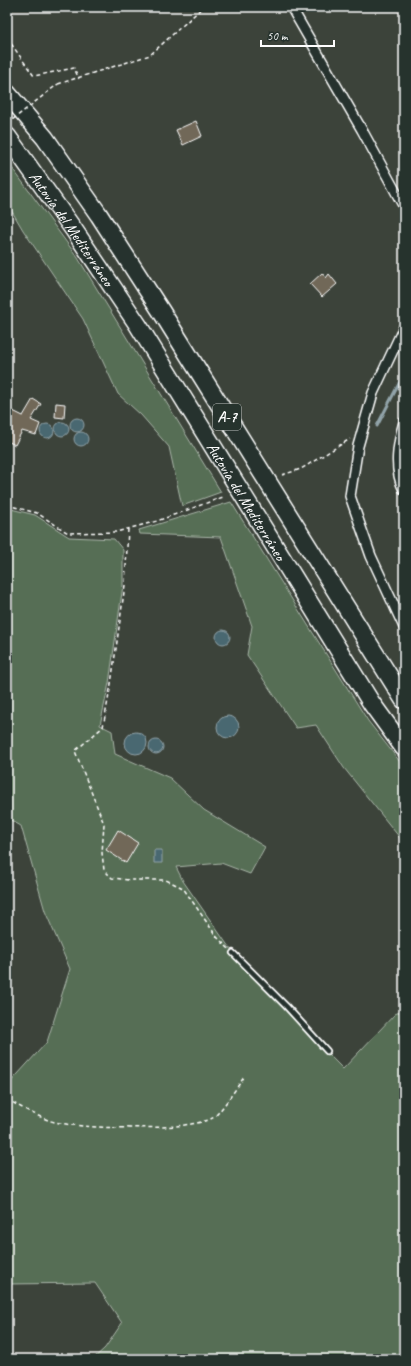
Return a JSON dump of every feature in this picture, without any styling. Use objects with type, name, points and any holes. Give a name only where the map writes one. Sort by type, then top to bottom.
[{"type":"highway","name":"Autovía del Mediterráneo","points":[[7,93],[45,138],[99,215],[161,311],[404,700]]},
{"type":"highway","name":"Autovía del Mediterráneo","points":[[7,136],[74,230],[138,325],[372,704],[404,748]]},
{"type":"street","points":[[290,7],[362,130],[404,207]]},
{"type":"street","points":[[404,327],[373,393],[358,446],[350,496],[371,556],[404,627]]},
{"type":"street","points":[[404,422],[397,453],[401,485],[404,490]]},
{"type":"lane","points":[[233,953],[286,1006],[326,1051]]},
{"type":"path","points":[[7,124],[58,84],[79,79],[150,55],[203,7]]},
{"type":"path","points":[[7,38],[34,76],[74,68],[79,79]]},
{"type":"path","points":[[282,476],[301,468],[362,432]]},
{"type":"path","points":[[7,505],[37,513],[68,533],[116,532],[157,521],[223,497]]},
{"type":"path","points":[[128,529],[125,585],[111,684],[103,727],[75,751],[104,824],[102,853],[104,870],[112,878],[128,880],[166,880],[183,888],[217,937],[233,953]]},
{"type":"path","points":[[7,1103],[10,1101],[49,1121],[80,1125],[138,1129],[198,1123],[214,1117],[245,1076]]},
{"type":"green space","points":[[7,161],[78,258],[221,492],[182,506],[169,447],[141,415],[118,394],[83,319],[23,230],[7,203]]},
{"type":"green space","points":[[231,502],[368,721],[404,767],[404,843],[344,768],[316,725],[296,728],[247,655],[252,626],[221,537],[140,534],[139,530]]},
{"type":"green space","points":[[7,508],[35,515],[69,537],[114,539],[123,550],[123,585],[109,683],[100,725],[112,731],[115,754],[170,778],[204,810],[265,847],[250,874],[221,863],[176,867],[183,881],[245,970],[343,1069],[395,1014],[404,1010],[404,1359],[93,1359],[105,1348],[122,1323],[95,1283],[7,1284],[7,1086],[47,1042],[70,969],[45,911],[21,826],[7,818]]},
{"type":"water","points":[[77,418],[82,420],[84,425],[82,430],[77,432],[72,430],[70,425],[72,420]]},
{"type":"water","points":[[62,422],[67,424],[69,429],[67,434],[62,436],[57,434],[55,429],[57,424]]},
{"type":"water","points":[[47,424],[52,426],[54,431],[52,436],[47,438],[42,436],[40,431],[42,426]]},
{"type":"water","points":[[81,432],[86,434],[88,439],[86,444],[81,446],[76,444],[74,439],[76,434]]},
{"type":"water","points":[[223,630],[228,632],[230,637],[228,642],[223,644],[218,642],[216,637],[218,632]]},
{"type":"water","points":[[228,716],[236,719],[239,727],[236,735],[228,738],[220,735],[217,727],[220,719]]},
{"type":"water","points":[[136,732],[144,735],[147,743],[144,751],[136,754],[128,751],[125,743],[128,735]]},
{"type":"water","points":[[156,740],[161,742],[163,747],[161,752],[156,754],[151,752],[149,747],[151,742]]},
{"type":"water","points":[[154,850],[162,850],[162,863],[154,863]]},
{"type":"building","points":[[196,121],[202,136],[183,145],[176,130]]},
{"type":"building","points":[[322,273],[326,278],[329,274],[337,284],[322,297],[310,284]]},
{"type":"building","points":[[33,399],[41,404],[31,420],[40,424],[36,435],[22,431],[15,445],[7,441],[7,408],[23,416]]},
{"type":"building","points":[[56,403],[65,404],[64,418],[55,417]]},
{"type":"building","points":[[118,830],[138,843],[126,863],[106,850]]},
{"type":"waterway","points":[[377,426],[404,374]]}]
